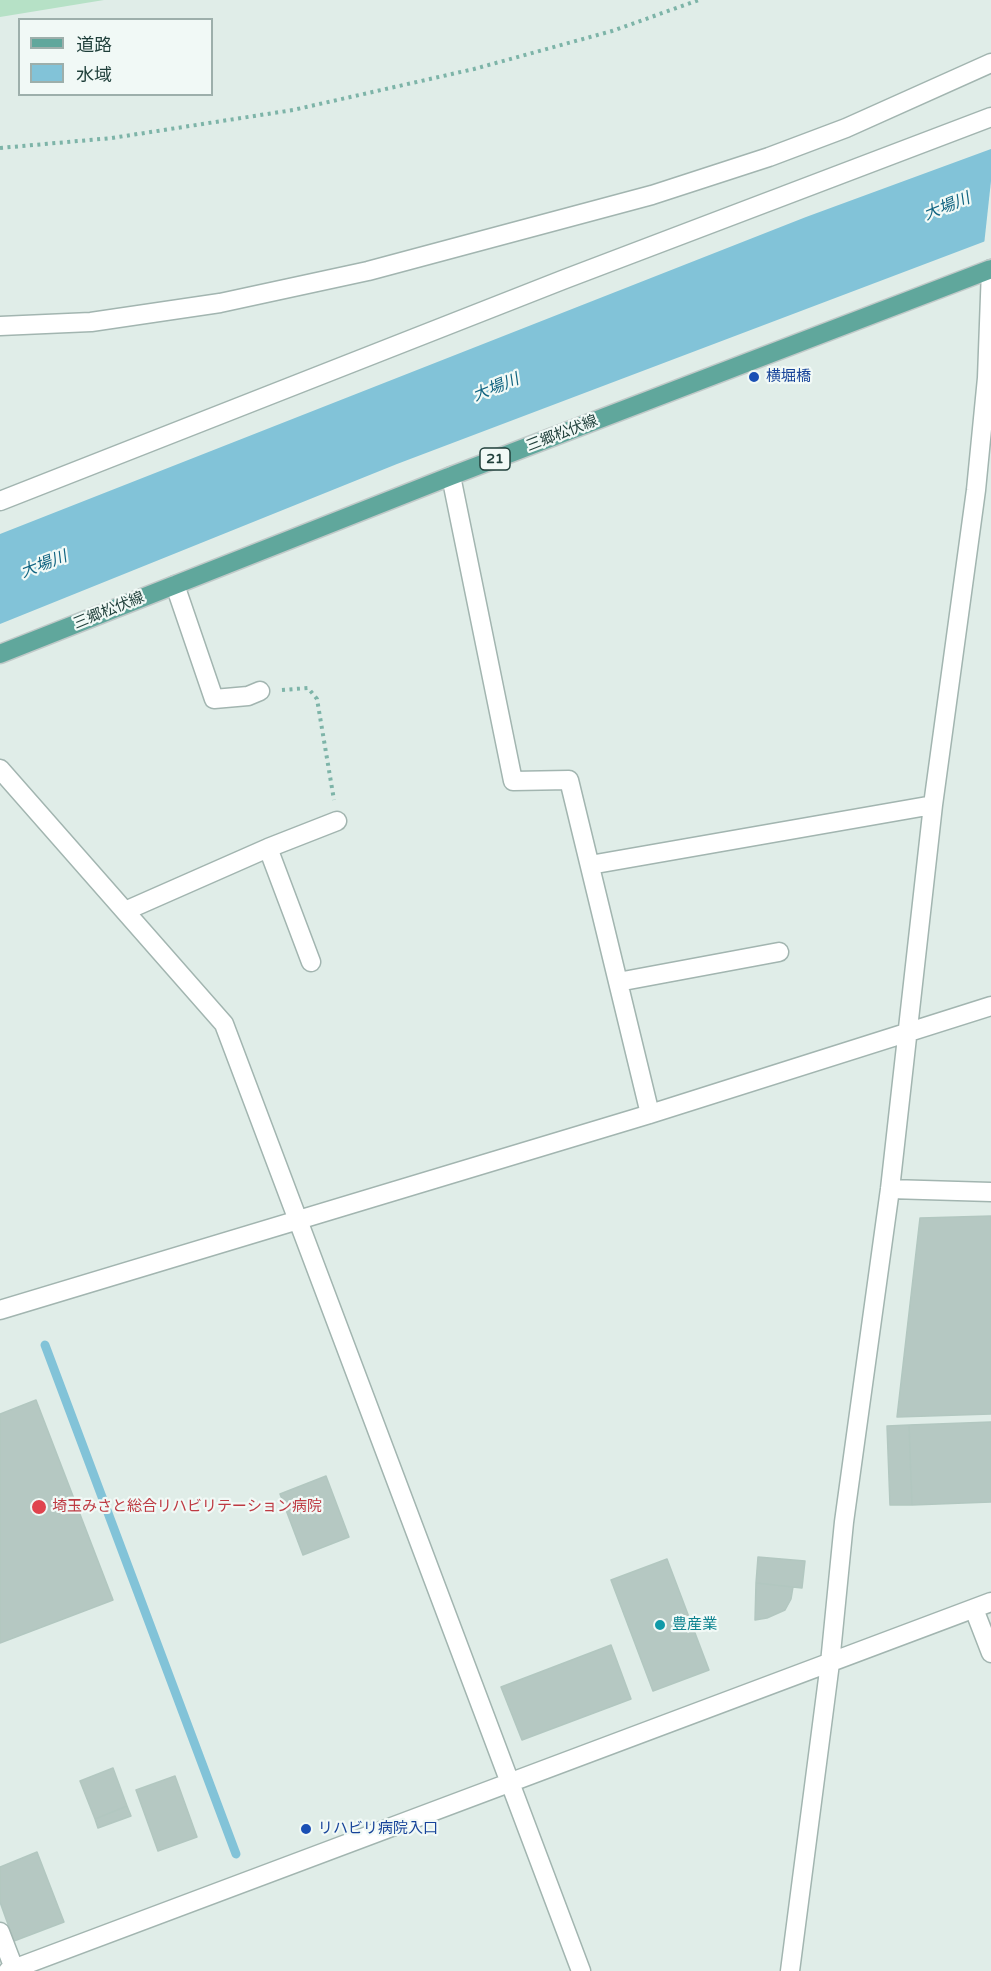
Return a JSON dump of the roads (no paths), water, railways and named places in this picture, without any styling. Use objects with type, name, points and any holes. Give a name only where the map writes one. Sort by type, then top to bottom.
[{"type":"main road","name":"三郷松伏線","points":[[0,654],[451,476],[991,269]]},
{"type":"street","points":[[0,326],[92,322],[220,303],[368,271],[652,195],[769,157],[846,128],[991,63]]},
{"type":"street","points":[[0,501],[554,283],[991,117]]},
{"type":"street","points":[[790,1971],[830,1663],[844,1522],[890,1189],[933,805],[976,490],[989,377],[991,269]]},
{"type":"street","points":[[451,476],[513,781],[569,780],[650,1114]]},
{"type":"street","points":[[175,585],[214,699],[248,696],[260,691]]},
{"type":"street","points":[[0,769],[224,1024],[581,1971]]},
{"type":"street","points":[[590,865],[933,805]]},
{"type":"street","points":[[125,912],[268,848],[337,821]]},
{"type":"street","points":[[268,848],[311,962]]},
{"type":"street","points":[[618,982],[779,952]]},
{"type":"street","points":[[0,1310],[650,1114],[906,1035],[991,1006]]},
{"type":"street","points":[[890,1189],[991,1192]]},
{"type":"street","points":[[0,1932],[12,1970],[982,1606],[991,1653]]},
{"type":"water","name":"大場川","points":[[991,149],[991,239],[397,464],[0,624],[0,534],[806,217]]},
{"type":"waterway","points":[[45,1345],[236,1854]]},
{"type":"place","name":"横堀橋","points":[[754,377]]},
{"type":"place","name":"埼玉みさと総合リハビリテーション病院","points":[[39,1507]]},
{"type":"place","name":"豊産業","points":[[660,1625]]},
{"type":"place","name":"リハビリ病院入口","points":[[306,1829]]}]
